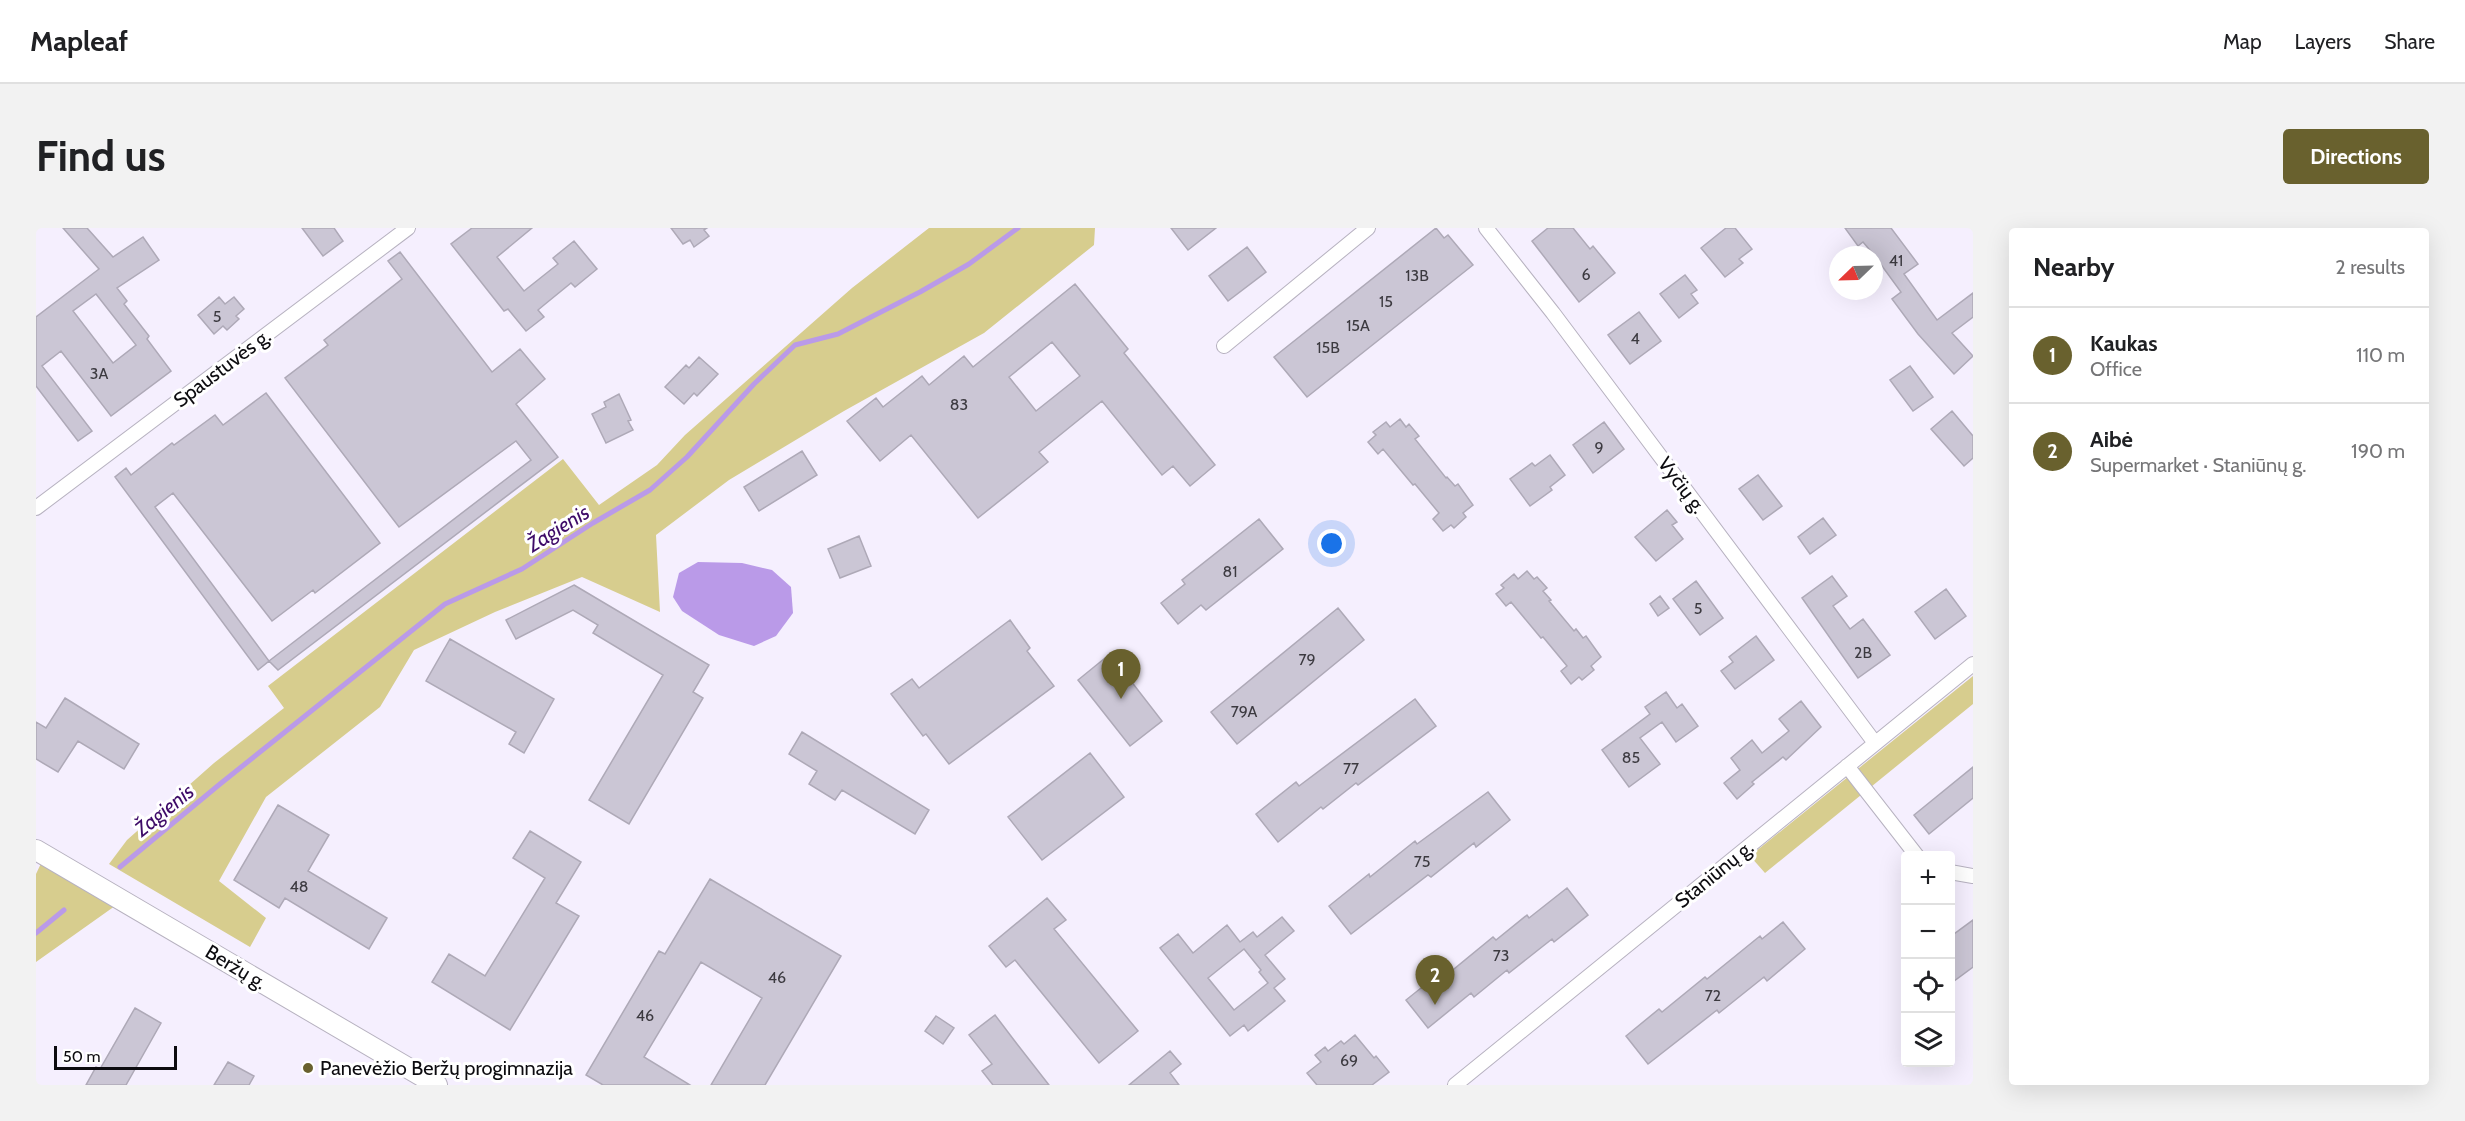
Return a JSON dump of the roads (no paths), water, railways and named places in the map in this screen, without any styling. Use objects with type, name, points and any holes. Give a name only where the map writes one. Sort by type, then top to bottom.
[{"type":"main road","name":"Beržų g.","points":[[36,850],[437,1085]]},
{"type":"street","name":"Spaustuvės g.","points":[[36,508],[408,228]]},
{"type":"street","points":[[1224,346],[1368,228]]},
{"type":"street","name":"Vyčių g.","points":[[1486,228],[1553,313],[1875,743]]},
{"type":"street","name":"Staniūnų g.","points":[[1455,1085],[1973,664]]},
{"type":"street","points":[[1847,766],[1914,851]]},
{"type":"street","points":[[1955,873],[1973,876]]},
{"type":"waterway","name":"Žagienis","points":[[120,867],[445,604],[522,569],[593,523],[650,490],[687,457],[754,384],[795,345],[838,334],[920,292],[969,264],[1018,228]]},
{"type":"waterway","name":"Žagienis","points":[[36,933],[64,910]]},
{"type":"place","name":"Kaukas","points":[[1121,699]]},
{"type":"place","name":"Aibė","points":[[1435,1005]]},
{"type":"place","name":"Panevėžio Beržų progimnazija","points":[[308,1068]]}]
